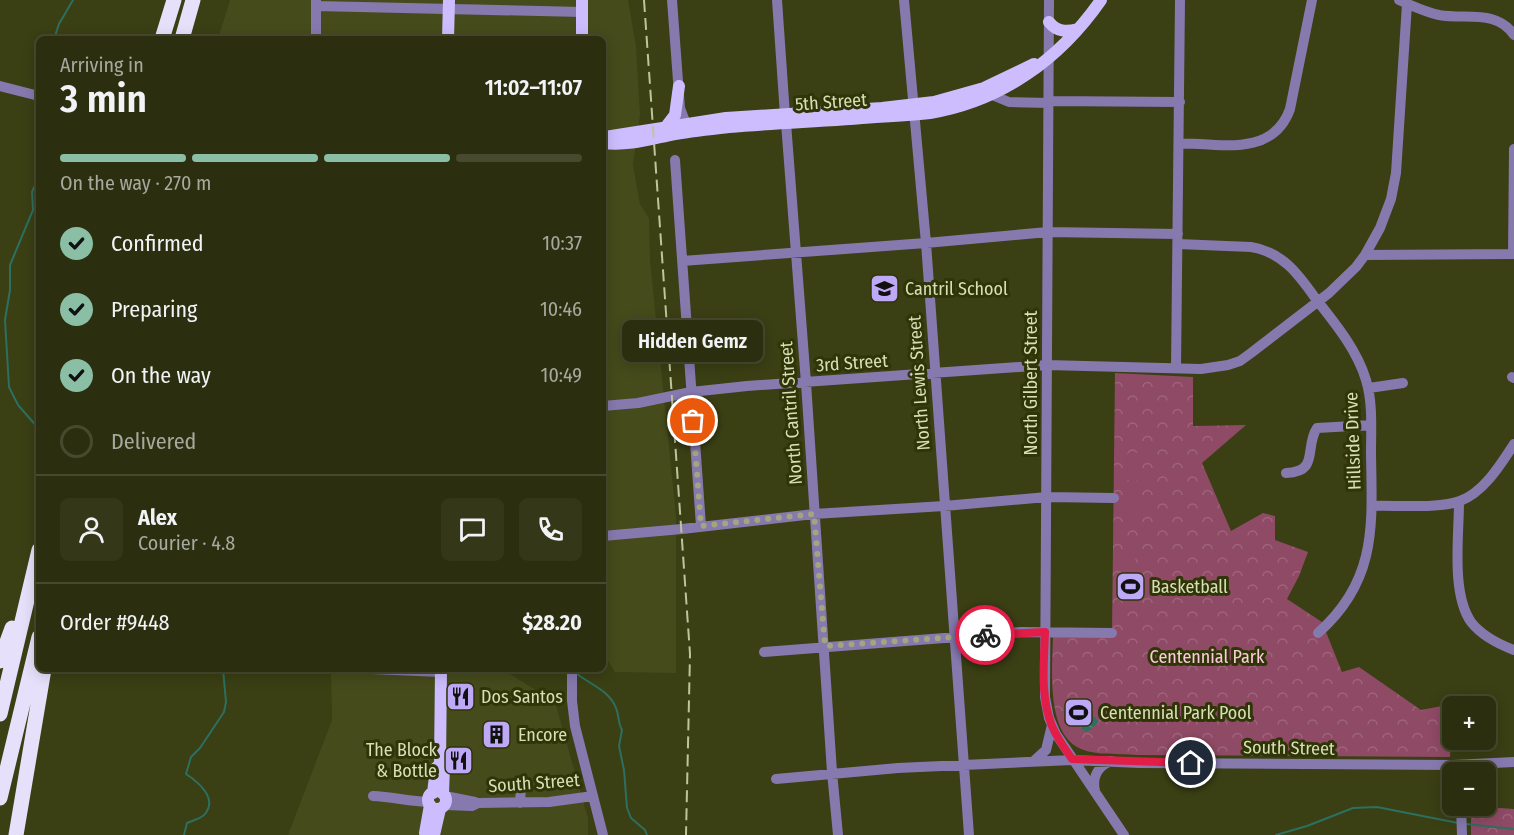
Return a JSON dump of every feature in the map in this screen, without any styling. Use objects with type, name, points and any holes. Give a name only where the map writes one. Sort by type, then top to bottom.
[{"type":"highway","points":[[163,36],[174,0]]},
{"type":"highway","points":[[183,36],[194,0]]},
{"type":"highway","points":[[0,660],[36,559]]},
{"type":"highway","points":[[0,714],[36,564]]},
{"type":"highway","points":[[0,798],[36,649]]},
{"type":"highway","points":[[16,835],[43,672]]},
{"type":"main road","name":"5th Street","points":[[606,138],[686,124],[949,109],[992,95],[1022,79],[1049,58],[1078,29],[1101,0]]},
{"type":"main road","points":[[448,36],[449,4]]},
{"type":"main road","points":[[582,6],[582,36]]},
{"type":"main road","points":[[1049,22],[1054,28],[1062,31],[1078,29]]},
{"type":"main road","name":"5th Street","points":[[915,110],[977,91],[1049,58]]},
{"type":"main road","points":[[665,128],[675,116],[679,86]]},
{"type":"main road","name":"5th Street","points":[[606,143],[627,144],[713,124]]},
{"type":"main road","points":[[434,835],[437,800],[444,768],[440,764],[441,672]]},
{"type":"main road","points":[[426,835],[437,800]]},
{"type":"street","points":[[672,0],[680,108],[686,124]]},
{"type":"street","name":"North Cantril Street","points":[[777,0],[838,835]]},
{"type":"street","name":"North Lewis Street","points":[[904,0],[926,243],[969,835]]},
{"type":"street","name":"North Gilbert Street","points":[[1049,0],[1044,697],[1052,725],[1072,759],[1124,835]]},
{"type":"street","points":[[1176,368],[1180,0]]},
{"type":"street","points":[[1179,143],[1249,144],[1267,139],[1277,131],[1285,121],[1290,109],[1312,0]]},
{"type":"street","points":[[1403,2],[1440,15],[1493,18],[1504,24],[1514,35]]},
{"type":"street","name":"3rd Street","points":[[606,406],[638,403],[691,392],[1047,365],[1201,369],[1240,361],[1340,283],[1365,255],[1383,221],[1395,180],[1403,2]]},
{"type":"street","points":[[316,36],[316,3],[582,6]]},
{"type":"street","points":[[0,86],[36,95]]},
{"type":"street","points":[[992,95],[1009,102],[1179,102]]},
{"type":"street","points":[[680,108],[684,114],[694,119],[713,124]]},
{"type":"street","points":[[1365,255],[1514,254],[1514,149]]},
{"type":"street","points":[[675,160],[701,526]]},
{"type":"street","name":"Hillside Drive","points":[[682,261],[1048,232],[1178,239],[1243,246],[1263,250],[1281,258],[1318,301],[1354,353],[1369,388],[1371,537],[1360,575],[1343,605],[1318,633]]},
{"type":"street","points":[[1369,388],[1403,383]]},
{"type":"street","points":[[1286,473],[1299,472],[1306,466],[1310,457],[1313,434],[1317,428],[1371,424]]},
{"type":"street","points":[[1372,506],[1443,504],[1459,501],[1477,490],[1502,463],[1514,444]]},
{"type":"street","points":[[606,536],[814,514],[1047,497],[1114,498]]},
{"type":"street","points":[[1459,501],[1459,578],[1466,610],[1471,621],[1484,635],[1514,650]]},
{"type":"street","points":[[764,652],[1045,632],[1112,633]]},
{"type":"street","points":[[572,672],[575,726],[603,835]]},
{"type":"street","points":[[1032,761],[1041,757],[1046,750],[1052,725]]},
{"type":"street","name":"South Street","points":[[776,779],[832,772],[1072,759],[1442,769]]},
{"type":"street","points":[[1096,795],[1094,781],[1096,772],[1103,765],[1112,761]]},
{"type":"street","name":"South Street","points":[[1496,764],[1514,762]]},
{"type":"street","points":[[520,787],[520,803]]},
{"type":"street","name":"South Street","points":[[373,796],[401,797],[407,794],[472,806],[478,803],[562,801],[593,796]]},
{"type":"street","points":[[1461,816],[1462,835]]},
{"type":"shaded area","points":[[230,0],[628,0],[636,46],[640,115],[633,165],[640,204],[649,218],[650,260],[676,516],[676,673],[615,672],[606,657],[606,36],[219,36]]},
{"type":"shaded area","points":[[331,672],[507,672],[555,702],[588,818],[588,835],[288,835],[332,720]]},
{"type":"green space","name":"Centennial Park","points":[[1115,373],[1193,377],[1193,426],[1246,425],[1202,463],[1231,531],[1263,513],[1275,516],[1275,540],[1308,552],[1287,599],[1322,622],[1342,672],[1359,667],[1421,710],[1442,706],[1442,750],[1450,750],[1450,757],[1137,755],[1094,753],[1081,749],[1069,741],[1061,729],[1056,714],[1052,679],[1053,632],[1112,633]]},
{"type":"green space","points":[[1128,453],[1141,453],[1140,481],[1127,480]]},
{"type":"green space","points":[[1126,495],[1139,495],[1138,523],[1125,522]]},
{"type":"green space","points":[[1124,536],[1137,537],[1135,564],[1123,564]]},
{"type":"green space","name":"Basketball","points":[[1122,573],[1139,573],[1137,602],[1121,601]]},
{"type":"green space","points":[[1496,808],[1514,809],[1514,835],[1471,835],[1471,816],[1496,816]]},
{"type":"water","name":"Centennial Park Pool","points":[[1076,698],[1099,722],[1087,732],[1079,727],[1084,721],[1079,716],[1071,716],[1064,710]]},
{"type":"waterway","points":[[55,36],[73,0]]},
{"type":"waterway","points":[[36,183],[32,192],[33,210],[10,265],[10,290],[5,320],[9,387],[18,405],[36,426]]},
{"type":"waterway","points":[[184,835],[187,823],[201,817],[208,808],[208,796],[205,791],[186,774],[191,757],[200,748],[224,712],[226,702],[223,672]]},
{"type":"waterway","points":[[576,673],[609,696],[616,708],[622,730],[619,746],[624,770],[627,808],[631,818],[645,830],[647,835]]},
{"type":"waterway","points":[[1276,835],[1353,808],[1377,807],[1458,823]]},
{"type":"waterway","points":[[1466,824],[1514,829]]},
{"type":"railway","points":[[644,0],[690,654],[686,835]]},
{"type":"way so far","points":[[693,421],[701,526],[814,514],[825,646],[985,635]]},
{"type":"place","name":"Cantril School","points":[[884,289]]},
{"type":"place","name":"Hidden Gemz","points":[[693,421]]},
{"type":"place","name":"Basketball","points":[[1130,587]]},
{"type":"place","name":"Dos Santos","points":[[460,697]]},
{"type":"place","name":"Centennial Park Pool","points":[[1079,713]]},
{"type":"place","name":"Encore","points":[[497,735]]},
{"type":"place","name":"The Block & Bottle","points":[[458,760]]},
{"type":"route","points":[[985,635],[1045,632],[1045,703],[1053,729],[1072,759],[1191,763]]}]
